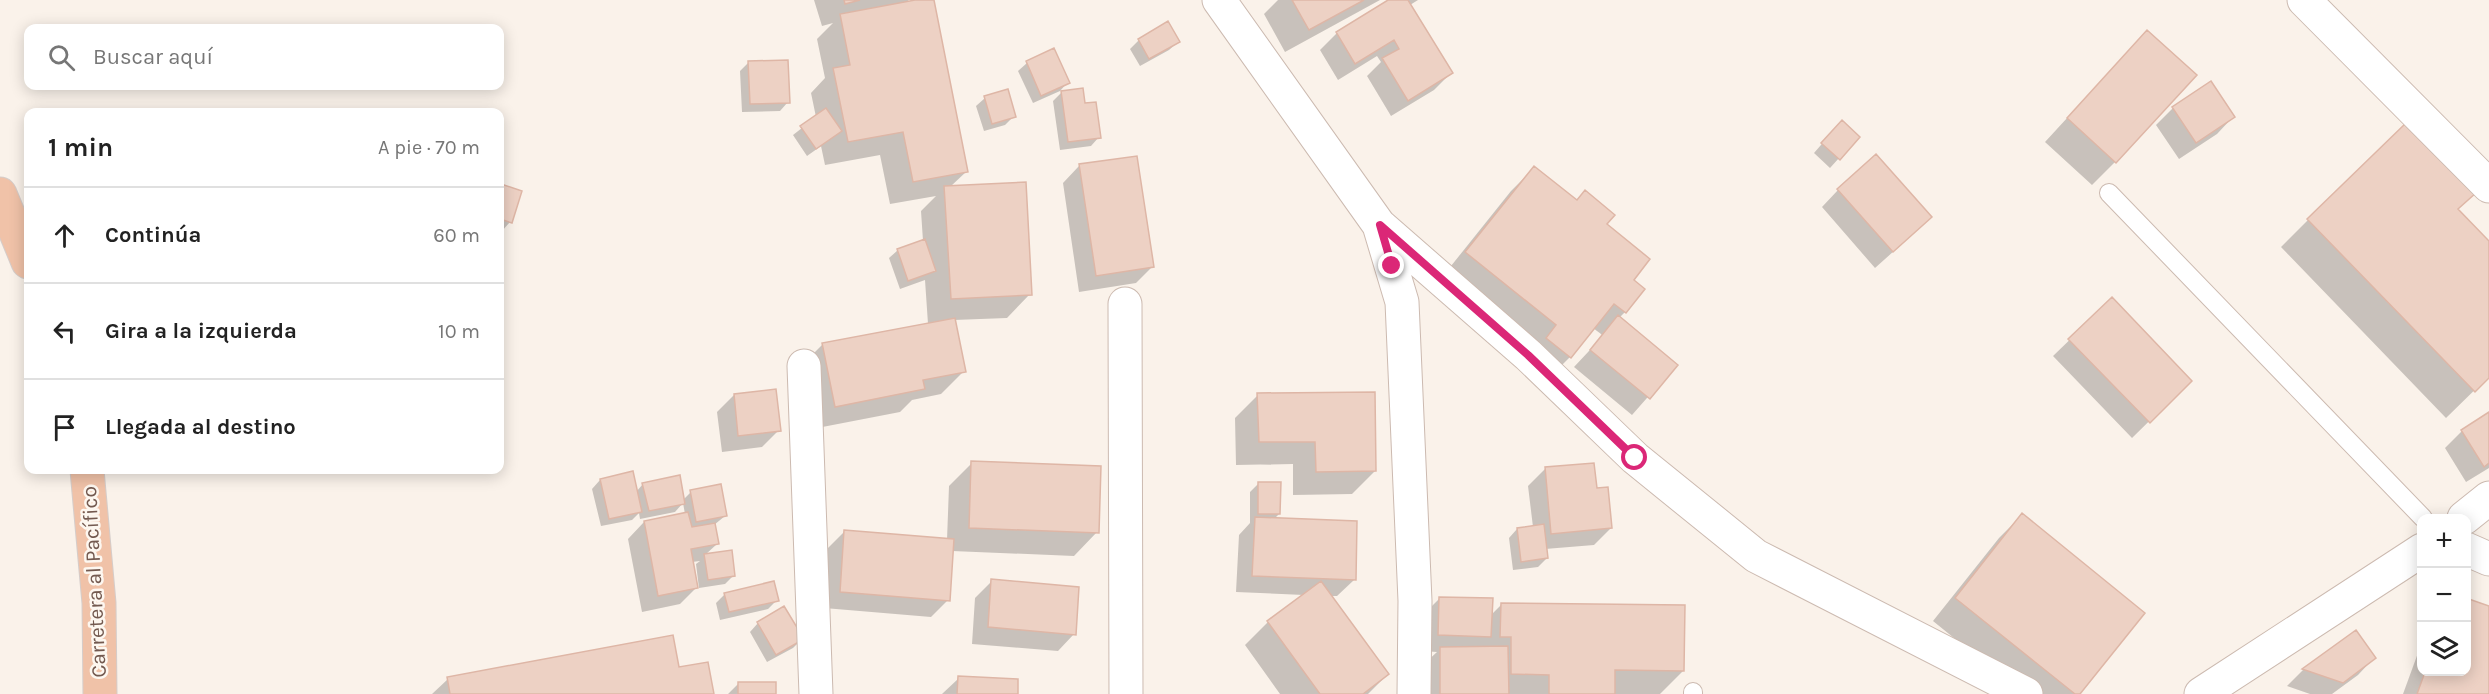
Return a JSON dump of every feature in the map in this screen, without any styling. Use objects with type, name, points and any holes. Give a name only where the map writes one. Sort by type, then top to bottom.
[{"type":"highway","points":[[0,194],[24,252]]},
{"type":"highway","name":"Carretera al Pacífico","points":[[87,474],[99,603],[100,694]]},
{"type":"street","points":[[1219,0],[1380,225],[1528,355],[1635,458],[1756,556],[2026,694]]},
{"type":"street","points":[[2304,0],[2489,186]]},
{"type":"street","points":[[1380,225],[1402,302],[1415,601],[1414,694]]},
{"type":"street","points":[[1125,304],[1126,694]]},
{"type":"street","points":[[804,366],[816,694]]},
{"type":"street","points":[[2470,514],[2489,498]]},
{"type":"street","points":[[2471,551],[2489,559]]},
{"type":"street","points":[[2200,694],[2417,553]]},
{"type":"lane","points":[[2109,193],[2418,514]]},
{"type":"building","points":[[844,0],[860,0],[845,4]]},
{"type":"building","points":[[915,0],[934,0],[968,172],[913,182],[903,132],[848,142],[833,68],[850,65],[840,14]]},
{"type":"building","points":[[1292,0],[1364,0],[1309,30]]},
{"type":"building","points":[[1388,0],[1408,0],[1453,73],[1408,101],[1382,58],[1399,49],[1394,40],[1355,64],[1336,32]]},
{"type":"building","points":[[1168,21],[1180,42],[1149,59],[1138,39]]},
{"type":"building","points":[[2147,30],[2197,75],[2116,163],[2067,118]]},
{"type":"building","points":[[1054,48],[1070,83],[1041,96],[1026,61]]},
{"type":"building","points":[[788,60],[790,103],[750,104],[748,61]]},
{"type":"building","points":[[2211,81],[2235,117],[2196,143],[2172,107]]},
{"type":"building","points":[[1083,88],[1085,103],[1096,102],[1101,138],[1068,142],[1061,91]]},
{"type":"building","points":[[1008,89],[1016,117],[992,124],[984,96]]},
{"type":"building","points":[[826,108],[842,131],[816,149],[800,126]]},
{"type":"building","points":[[1842,120],[1860,137],[1840,160],[1821,143]]},
{"type":"building","points":[[2408,121],[2477,192],[2458,209],[2489,241],[2489,378],[2475,392],[2307,219]]},
{"type":"building","points":[[1876,154],[1932,217],[1893,252],[1837,189]]},
{"type":"building","points":[[1137,156],[1154,267],[1096,276],[1079,164]]},
{"type":"building","points":[[1534,166],[1577,200],[1585,190],[1615,215],[1607,224],[1650,259],[1634,280],[1645,289],[1626,313],[1614,304],[1571,358],[1546,338],[1556,325],[1465,252]]},
{"type":"building","points":[[1026,182],[1032,295],[951,299],[944,186]]},
{"type":"building","points":[[504,185],[522,191],[512,223],[504,220]]},
{"type":"building","points":[[925,239],[936,271],[908,281],[897,249]]},
{"type":"building","points":[[2112,297],[2192,381],[2150,423],[2068,339]]},
{"type":"building","points":[[1618,315],[1678,365],[1650,399],[1590,350]]},
{"type":"building","points":[[955,318],[966,372],[923,380],[925,389],[835,407],[822,343]]},
{"type":"building","points":[[776,389],[781,431],[738,436],[734,394]]},
{"type":"building","points":[[1375,392],[1376,471],[1316,472],[1315,442],[1259,442],[1257,393]]},
{"type":"building","points":[[2489,412],[2489,463],[2484,467],[2461,430]]},
{"type":"building","points":[[971,461],[1101,466],[1099,533],[969,528]]},
{"type":"building","points":[[1594,463],[1597,488],[1608,487],[1612,528],[1551,534],[1545,467]]},
{"type":"building","points":[[633,471],[642,512],[609,519],[600,479]]},
{"type":"building","points":[[680,475],[685,504],[649,511],[642,483]]},
{"type":"building","points":[[1258,482],[1281,482],[1280,514],[1258,514]]},
{"type":"building","points":[[721,484],[727,516],[696,522],[690,490]]},
{"type":"building","points":[[688,512],[692,527],[715,523],[719,544],[691,549],[698,588],[658,596],[644,521]]},
{"type":"building","points":[[2022,513],[2145,613],[2080,694],[2075,694],[1955,598]]},
{"type":"building","points":[[1255,517],[1357,521],[1356,580],[1252,576]]},
{"type":"building","points":[[1544,524],[1548,558],[1521,562],[1517,528]]},
{"type":"building","points":[[844,530],[954,539],[950,601],[840,592]]},
{"type":"building","points":[[732,550],[735,576],[708,580],[704,554]]},
{"type":"building","points":[[991,579],[1079,587],[1076,635],[988,627]]},
{"type":"building","points":[[774,581],[779,601],[729,612],[724,593]]},
{"type":"building","points":[[1321,581],[1389,674],[1363,694],[1320,694],[1267,621]]},
{"type":"building","points":[[1439,597],[1493,598],[1491,637],[1438,635]]},
{"type":"building","points":[[2471,600],[2489,606],[2489,694],[2417,694],[2424,676],[2471,676]]},
{"type":"building","points":[[1501,603],[1685,605],[1684,671],[1615,670],[1615,694],[1549,694],[1549,675],[1511,674],[1511,637],[1500,637]]},
{"type":"building","points":[[784,606],[804,639],[776,655],[757,622]]},
{"type":"building","points":[[2356,630],[2376,658],[2343,683],[2302,669]]},
{"type":"building","points":[[673,635],[679,667],[708,662],[714,694],[450,694],[447,677]]},
{"type":"building","points":[[1508,646],[1509,694],[1440,694],[1440,647]]},
{"type":"building","points":[[958,676],[1018,679],[1018,694],[957,694]]},
{"type":"building","points":[[738,682],[776,682],[776,694],[738,694]]},
{"type":"route","points":[[1392,266],[1380,225],[1528,355],[1635,458]]}]
